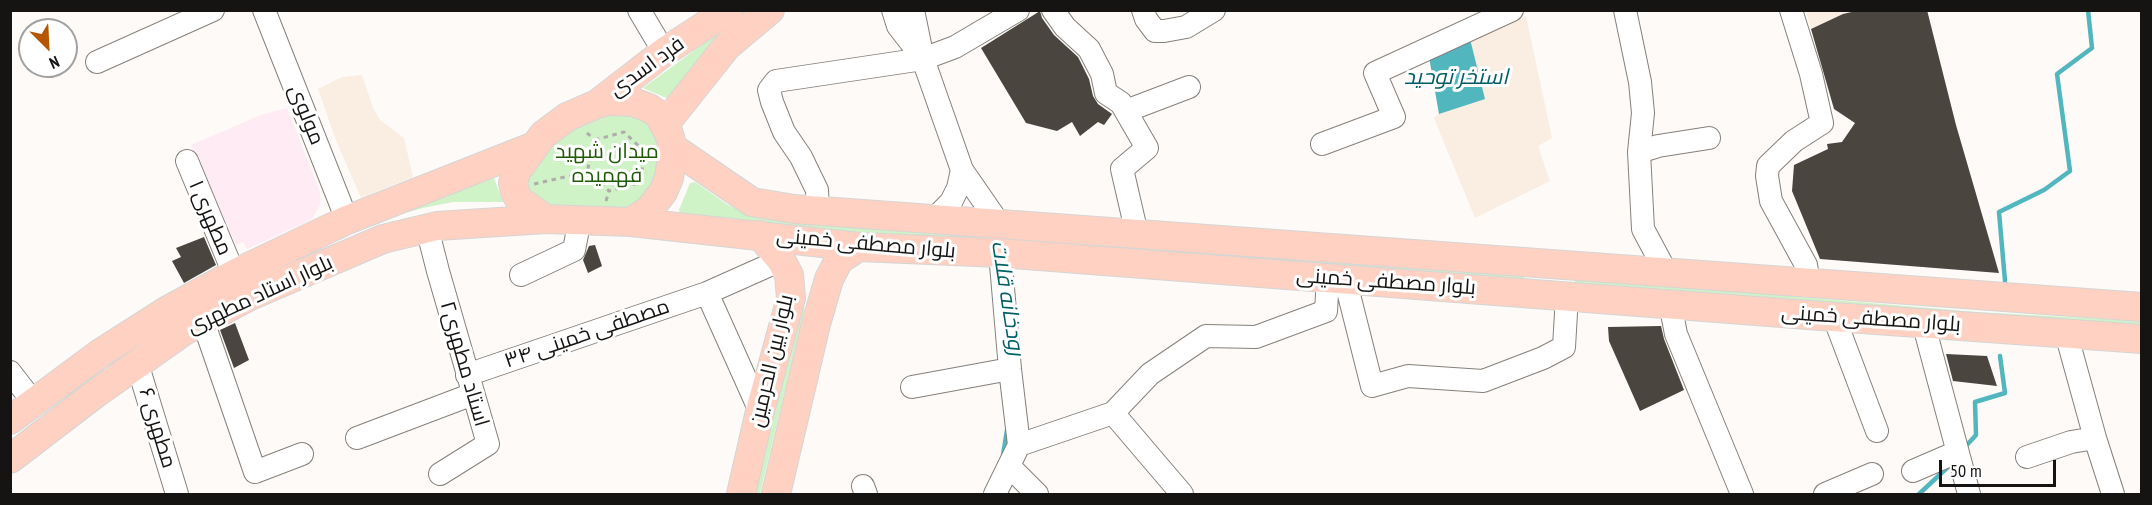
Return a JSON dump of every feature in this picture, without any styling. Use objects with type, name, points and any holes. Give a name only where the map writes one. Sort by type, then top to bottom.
[{"type":"main road","name":"فرد اسدی","points":[[597,104],[664,52],[729,10]]},
{"type":"main road","name":"فرد اسدی","points":[[661,143],[691,89],[727,46],[770,10]]},
{"type":"main road","points":[[691,89],[686,117],[689,136],[694,153],[710,175]]},
{"type":"main road","points":[[633,102],[654,112],[659,116],[661,143],[669,178],[663,192],[649,210],[631,222],[592,215],[546,219],[528,208],[515,192],[513,183],[516,172],[532,147],[543,135],[567,117],[597,104],[633,102]]},
{"type":"main road","name":"بلوار مصطفی خمینی","points":[[661,143],[752,202],[818,211],[2142,307]]},
{"type":"main road","name":"بلوار استاد مطهری","points":[[10,420],[109,347],[234,273],[347,220],[532,147]]},
{"type":"main road","name":"بلوار استاد مطهری","points":[[10,459],[137,363],[184,331],[250,296],[383,239],[427,228],[546,219]]},
{"type":"main road","name":"بلوار مصطفی خمینی","points":[[631,222],[859,247],[999,253],[2142,339]]},
{"type":"main road","name":"بلوار بین الحرمین","points":[[741,495],[760,411],[791,298],[789,275],[781,260],[760,235]]},
{"type":"main road","name":"بلوار بین الحرمین","points":[[776,495],[822,302],[839,260],[859,247]]},
{"type":"main road","points":[[1546,264],[1555,295]]},
{"type":"main road","points":[[791,298],[822,302]]},
{"type":"street","points":[[97,62],[213,10]]},
{"type":"street","points":[[639,10],[664,52]]},
{"type":"street","points":[[893,10],[898,26],[923,59]]},
{"type":"street","points":[[913,10],[923,59],[962,170],[999,225]]},
{"type":"street","points":[[1053,10],[1065,27],[1089,49],[1102,74],[1106,93],[1121,103],[1147,148],[1122,169],[1137,234]]},
{"type":"street","points":[[1143,10],[1146,19],[1155,31],[1186,27],[1214,10]]},
{"type":"street","points":[[1322,144],[1394,117],[1376,73],[1512,10]]},
{"type":"street","points":[[1625,10],[1640,82],[1643,113],[1639,152],[1643,229],[1666,272]]},
{"type":"street","points":[[1791,10],[1811,74],[1822,123],[1794,141],[1768,166],[1767,176],[1771,201],[1806,265],[1809,283]]},
{"type":"street","name":"مولوی","points":[[267,12],[347,220]]},
{"type":"street","points":[[818,211],[817,190],[801,157],[784,132],[769,90],[776,81],[923,59],[955,47],[1012,12]]},
{"type":"street","points":[[1126,111],[1189,87]]},
{"type":"street","points":[[1639,152],[1658,146],[1709,138]]},
{"type":"street","name":"مطهری ۱","points":[[187,161],[234,273]]},
{"type":"street","points":[[934,219],[951,202],[958,188],[962,170]]},
{"type":"street","points":[[521,275],[574,250],[592,215]]},
{"type":"street","name":"استاد مطهری۲","points":[[427,228],[488,444],[440,474]]},
{"type":"street","points":[[995,495],[1019,445],[999,253]]},
{"type":"street","name":"مصطفی خمینی ۳۴","points":[[357,438],[470,384],[707,293],[781,260]]},
{"type":"street","points":[[1019,445],[1113,413],[1150,374],[1206,336],[1256,337],[1326,311],[1336,278]]},
{"type":"street","points":[[1336,278],[1372,386],[1408,376],[1483,381],[1543,358],[1564,347],[1555,295]]},
{"type":"street","points":[[707,293],[760,411]]},
{"type":"street","points":[[1670,303],[1676,334],[1742,495]]},
{"type":"street","points":[[1834,317],[1877,431]]},
{"type":"street","points":[[203,321],[255,472],[302,454]]},
{"type":"street","points":[[1923,322],[1969,495]]},
{"type":"street","points":[[2066,333],[2113,495]]},
{"type":"street","name":"مطهری ۶","points":[[137,363],[177,494]]},
{"type":"street","points":[[912,387],[1010,369]]},
{"type":"street","points":[[10,372],[34,403]]},
{"type":"street","points":[[1113,413],[1182,495]]},
{"type":"street","points":[[2027,457],[2071,442],[2095,438]]},
{"type":"street","points":[[1913,471],[1957,452]]},
{"type":"street","points":[[1009,466],[1036,495]]},
{"type":"street","points":[[1825,495],[1872,474]]},
{"type":"path","points":[[592,215],[609,191],[639,183],[661,143],[624,132],[595,140]]},
{"type":"path","points":[[587,133],[595,140]]},
{"type":"path","points":[[587,172],[595,140]]},
{"type":"path","points":[[587,172],[609,191]]},
{"type":"path","points":[[525,186],[587,172]]},
{"type":"shaded area","points":[[1806,11],[1860,11],[1843,14],[1811,29]]},
{"type":"shaded area","points":[[1526,16],[1552,138],[1538,146],[1550,181],[1475,218],[1434,118],[1439,113],[1429,57]]},
{"type":"shaded area","points":[[362,75],[373,108],[380,120],[404,138],[413,177],[361,198],[335,138],[318,89],[342,77]]},
{"type":"shaded area","points":[[287,108],[320,192],[321,204],[312,219],[247,249],[243,242],[236,245],[215,198],[211,197],[191,145],[261,115]]},
{"type":"green space","points":[[722,30],[671,100],[643,88]]},
{"type":"green space","name":"میدان شهید فهمیده","points":[[625,112],[641,118],[649,125],[660,146],[658,167],[647,197],[624,212],[542,205],[525,186],[531,167],[547,145],[593,117]]},
{"type":"green space","points":[[494,178],[503,202],[453,202],[372,222]]},
{"type":"green space","points":[[695,182],[728,205],[749,215],[1524,276],[1523,286],[682,218],[679,210],[690,183]]},
{"type":"green space","points":[[1575,278],[1977,312],[2141,321],[2141,333],[1574,288]]},
{"type":"green space","points":[[796,305],[805,308],[760,494],[747,494]]},
{"type":"water","name":"استخر توحید","points":[[1470,39],[1485,99],[1439,114],[1429,57]]},
{"type":"building","points":[[1860,10],[1927,10],[1956,125],[1999,273],[1820,259],[1792,191],[1794,165],[1828,149],[1827,144],[1842,142],[1855,123],[1834,109],[1811,29],[1843,14]]},
{"type":"building","points":[[1040,11],[1054,35],[1078,57],[1098,104],[1112,114],[1104,125],[1098,122],[1080,136],[1072,122],[1057,131],[1026,123],[981,48]]},
{"type":"building","points":[[204,237],[216,265],[184,283],[172,261],[181,257],[176,248]]},
{"type":"building","points":[[595,245],[602,266],[588,273],[583,260],[589,246]]},
{"type":"building","points":[[235,323],[249,360],[234,368],[220,330]]},
{"type":"building","points":[[1661,326],[1684,390],[1640,411],[1609,341],[1608,327]]},
{"type":"building","points":[[1946,354],[1987,356],[1997,386],[1953,381]]},
{"type":"waterway","points":[[2005,281],[1999,212],[2044,190],[2070,171],[2057,74],[2092,48],[2088,10]]},
{"type":"waterway","points":[[1965,447],[1976,435],[1975,402],[2005,393],[2000,356]]},
{"type":"waterway","name":"رودخانه قلات","points":[[1003,455],[1007,430]]},
{"type":"waterway","points":[[1919,494],[1948,467]]}]
